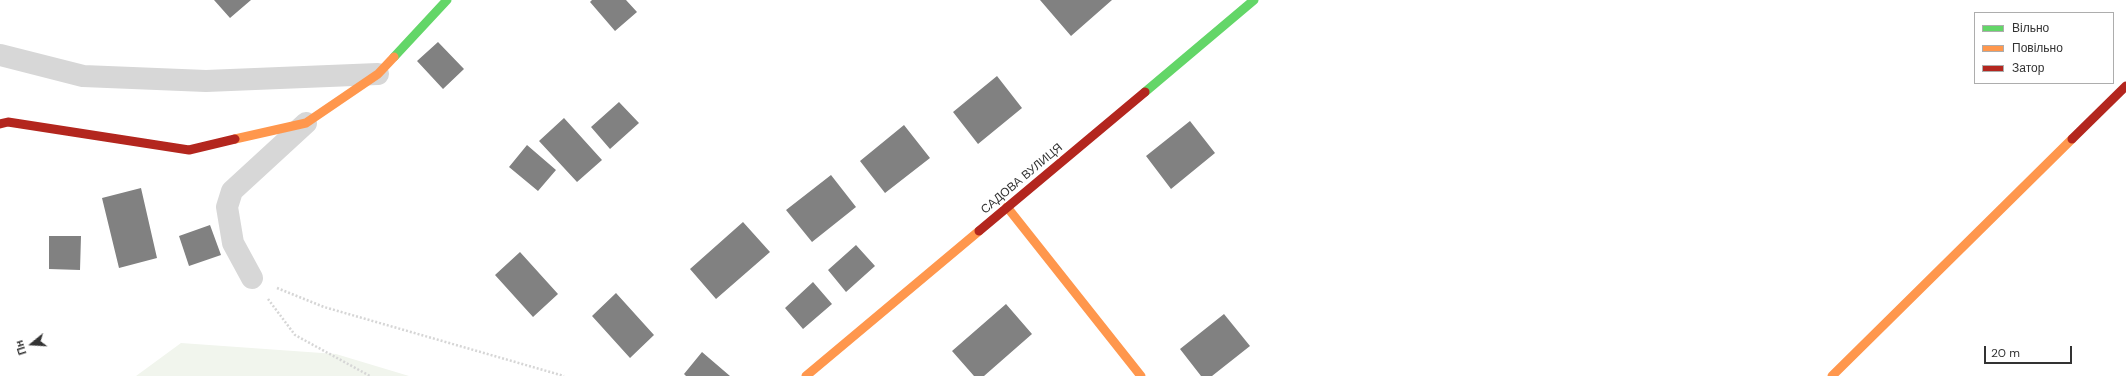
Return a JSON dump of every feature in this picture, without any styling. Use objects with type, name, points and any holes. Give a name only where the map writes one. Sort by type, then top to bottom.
[{"type":"street","points":[[252,278],[233,243],[227,207],[232,191],[306,123],[378,74],[447,0]]},
{"type":"street","name":"САДОВА ВУЛИЦЯ","points":[[806,376],[1254,0]]},
{"type":"street","points":[[0,55],[83,76],[206,81],[378,74]]},
{"type":"street","points":[[1832,376],[2126,86]]},
{"type":"street","points":[[0,124],[8,122],[189,150],[306,123]]},
{"type":"street","points":[[1007,207],[1141,376]]},
{"type":"path","points":[[252,278],[295,335],[370,376]]},
{"type":"path","points":[[252,278],[324,307],[564,376]]},
{"type":"shaded area","points":[[181,343],[336,354],[409,376],[136,376]]},
{"type":"building","points":[[214,0],[251,0],[230,18]]},
{"type":"building","points":[[592,0],[626,0],[637,12],[615,31],[590,2]]},
{"type":"building","points":[[1040,0],[1112,0],[1071,36]]},
{"type":"building","points":[[438,42],[464,69],[443,89],[417,61]]},
{"type":"building","points":[[997,76],[1022,108],[978,144],[953,112]]},
{"type":"building","points":[[619,102],[639,123],[610,149],[591,127]]},
{"type":"building","points":[[564,118],[602,160],[577,182],[539,141]]},
{"type":"building","points":[[1190,121],[1215,153],[1171,189],[1146,156]]},
{"type":"building","points":[[904,125],[930,158],[885,193],[860,161]]},
{"type":"building","points":[[527,145],[556,170],[538,191],[509,167]]},
{"type":"building","points":[[831,175],[856,207],[812,242],[786,210]]},
{"type":"building","points":[[141,188],[157,258],[119,268],[102,198]]},
{"type":"building","points":[[743,222],[770,252],[716,299],[690,269]]},
{"type":"building","points":[[210,225],[221,255],[189,266],[179,236]]},
{"type":"building","points":[[49,236],[81,236],[80,270],[49,269]]},
{"type":"building","points":[[856,245],[875,266],[846,292],[828,270]]},
{"type":"building","points":[[520,252],[558,294],[533,317],[495,275]]},
{"type":"building","points":[[813,282],[832,304],[803,329],[785,308]]},
{"type":"building","points":[[616,293],[654,335],[630,358],[592,316]]},
{"type":"building","points":[[1006,304],[1032,334],[984,376],[974,376],[952,351]]},
{"type":"building","points":[[1224,314],[1250,346],[1212,376],[1201,376],[1180,349]]},
{"type":"building","points":[[702,352],[730,376],[686,376],[684,374]]},
{"type":"traffic: fast","points":[[394,57],[447,0]]},
{"type":"traffic: fast","points":[[1145,92],[1254,0]]},
{"type":"traffic: slow","points":[[235,139],[306,123],[378,74],[394,57]]},
{"type":"traffic: slow","points":[[1832,376],[2072,139]]},
{"type":"traffic: slow","points":[[1007,207],[1141,376]]},
{"type":"traffic: slow","points":[[806,376],[979,231]]},
{"type":"traffic: jam","points":[[2072,139],[2126,86]]},
{"type":"traffic: jam","points":[[979,231],[1145,92]]},
{"type":"traffic: jam","points":[[0,124],[8,122],[189,150],[235,139]]}]
